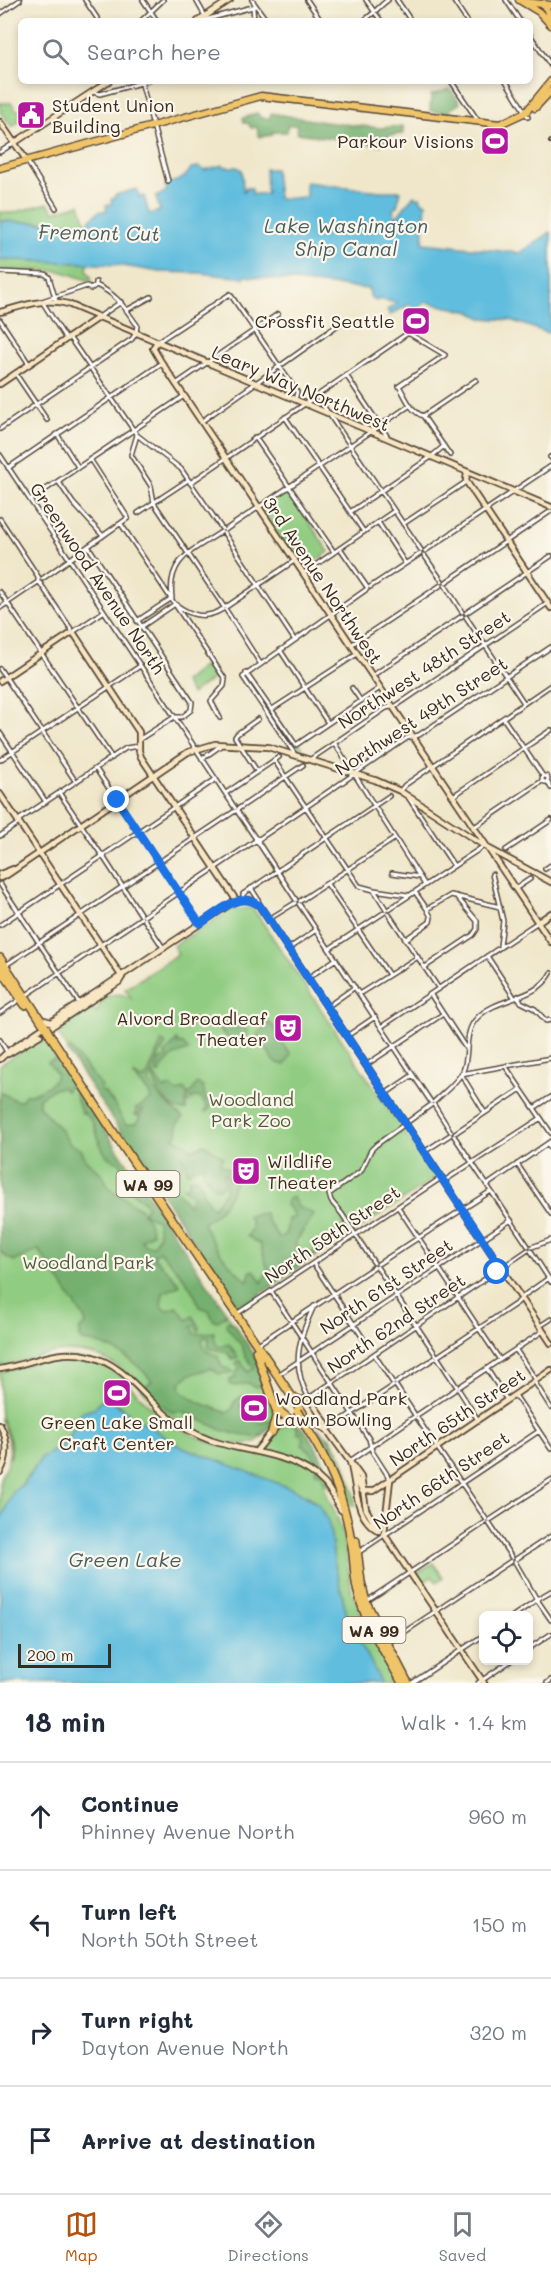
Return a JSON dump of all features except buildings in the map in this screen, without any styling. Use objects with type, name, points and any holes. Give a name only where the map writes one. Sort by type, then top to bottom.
[{"type":"highway","name":"WA 99","points":[[0,958],[1,968],[39,1017],[45,1031]]},
{"type":"highway","name":"WA 99","points":[[23,997],[217,1288],[237,1314],[257,1348],[278,1375],[300,1412]]},
{"type":"highway","name":"WA 99","points":[[217,1288],[327,1452],[343,1490],[358,1553],[366,1602],[410,1683]]},
{"type":"highway","points":[[257,1348],[276,1407],[277,1417],[272,1432]]},
{"type":"highway","points":[[292,1396],[301,1401],[309,1398]]},
{"type":"highway","points":[[276,1407],[290,1419]]},
{"type":"highway","name":"WA 99","points":[[311,1430],[329,1468],[345,1511],[352,1543],[359,1598],[366,1616],[402,1683]]},
{"type":"main road","points":[[521,0],[531,3],[543,1],[551,5]]},
{"type":"main road","points":[[521,0],[551,25]]},
{"type":"main road","points":[[543,1],[551,16]]},
{"type":"main road","points":[[543,1],[545,13],[551,25]]},
{"type":"main road","points":[[527,115],[551,81]]},
{"type":"main road","points":[[0,168],[261,96],[500,124],[527,115],[551,91]]},
{"type":"street","points":[[0,14],[20,0]]},
{"type":"street","points":[[85,0],[97,18]]},
{"type":"street","points":[[143,0],[155,18]]},
{"type":"street","points":[[144,18],[163,0]]},
{"type":"street","points":[[196,0],[205,16]]},
{"type":"street","points":[[203,18],[230,0]]},
{"type":"street","points":[[252,0],[264,18]]},
{"type":"street","points":[[307,0],[319,18]]},
{"type":"street","points":[[366,0],[379,18]]},
{"type":"street","points":[[368,18],[388,0]]},
{"type":"street","points":[[397,0],[409,18]]},
{"type":"street","points":[[453,0],[465,18]]},
{"type":"street","points":[[506,0],[518,18]]},
{"type":"street","points":[[211,18],[255,7]]},
{"type":"street","points":[[254,18],[255,7]]},
{"type":"street","points":[[533,39],[551,66]]},
{"type":"street","points":[[0,152],[76,100],[105,84]]},
{"type":"street","points":[[93,92],[100,94],[134,84]]},
{"type":"street","points":[[142,84],[168,181]]},
{"type":"street","points":[[453,84],[480,123]]},
{"type":"street","points":[[508,84],[527,115]]},
{"type":"street","points":[[0,122],[56,208]]},
{"type":"street","points":[[0,272],[44,273],[49,277],[55,299]]},
{"type":"street","points":[[0,429],[136,333],[137,325],[121,302],[109,290],[96,284],[91,289],[83,287],[58,294],[55,299]]},
{"type":"street","points":[[157,342],[230,294],[297,392],[295,400]]},
{"type":"street","points":[[127,310],[151,297]]},
{"type":"street","name":"Leary Way Northwest","points":[[0,312],[55,299],[513,490],[551,509]]},
{"type":"street","points":[[41,301],[90,367],[132,431],[177,465],[189,481],[295,640]]},
{"type":"street","points":[[0,384],[121,302]]},
{"type":"street","points":[[176,384],[278,314]]},
{"type":"street","points":[[0,320],[29,364]]},
{"type":"street","points":[[200,422],[345,320]]},
{"type":"street","points":[[138,513],[224,458],[408,333],[445,355],[399,386],[409,406],[423,416],[451,457]]},
{"type":"street","name":"3rd Avenue Northwest","points":[[157,342],[153,348],[154,351],[200,422],[551,942]]},
{"type":"street","points":[[8,468],[162,363]]},
{"type":"street","points":[[15,373],[47,420]]},
{"type":"street","points":[[346,375],[390,440]]},
{"type":"street","points":[[423,416],[476,380]]},
{"type":"street","points":[[316,395],[524,704]]},
{"type":"street","points":[[30,500],[184,396]]},
{"type":"street","points":[[172,598],[171,575],[178,563],[188,554],[409,406]]},
{"type":"street","points":[[285,417],[364,532]]},
{"type":"street","points":[[57,434],[78,467]]},
{"type":"street","points":[[137,435],[131,455],[151,486],[154,503],[260,663]]},
{"type":"street","points":[[255,437],[334,552]]},
{"type":"street","points":[[350,512],[444,446]]},
{"type":"street","name":"Greenwood Avenue North","points":[[0,455],[2,462],[30,500],[550,1280]]},
{"type":"street","points":[[0,608],[128,517],[90,459]]},
{"type":"street","points":[[294,753],[243,679],[246,673],[368,588],[551,466]]},
{"type":"street","points":[[467,472],[466,482],[550,604]]},
{"type":"street","points":[[58,481],[73,503],[103,536]]},
{"type":"street","points":[[403,524],[466,482]]},
{"type":"street","points":[[351,645],[551,509]]},
{"type":"street","points":[[302,574],[394,511]]},
{"type":"street","points":[[0,519],[140,732],[140,755],[215,868],[239,900],[252,901],[259,905]]},
{"type":"street","points":[[378,522],[406,563]]},
{"type":"street","points":[[121,524],[225,679],[225,684],[211,699],[211,705],[220,718]]},
{"type":"street","points":[[10,535],[16,531]]},
{"type":"street","points":[[88,546],[191,700],[193,707],[182,717],[175,718],[140,739]]},
{"type":"street","points":[[340,548],[368,588]]},
{"type":"street","points":[[372,676],[551,556]]},
{"type":"street","points":[[175,604],[189,614],[207,616],[225,608],[294,561]]},
{"type":"street","points":[[0,592],[43,652],[112,758]]},
{"type":"street","points":[[137,621],[172,598]]},
{"type":"street","points":[[141,627],[175,604]]},
{"type":"street","name":"Northwest 48th Street","points":[[311,759],[550,604]]},
{"type":"street","points":[[0,681],[103,612]]},
{"type":"street","name":"Northwest 49th Street","points":[[0,1012],[361,769],[412,737],[419,735],[551,647]]},
{"type":"street","points":[[279,650],[328,723]]},
{"type":"street","points":[[271,710],[357,654]]},
{"type":"street","points":[[0,760],[140,666]]},
{"type":"street","points":[[0,669],[76,782]]},
{"type":"street","points":[[246,673],[296,745],[380,688]]},
{"type":"street","points":[[400,791],[432,766],[551,685]]},
{"type":"street","points":[[352,688],[361,701]]},
{"type":"street","points":[[503,718],[551,788]]},
{"type":"street","points":[[257,771],[239,744],[236,735],[258,719]]},
{"type":"street","points":[[453,796],[551,730]]},
{"type":"street","points":[[0,733],[46,802]]},
{"type":"street","points":[[202,759],[224,743]]},
{"type":"street","points":[[0,877],[196,749],[224,743],[268,747],[294,753],[388,784],[499,855],[551,882]]},
{"type":"street","points":[[334,744],[425,885]]},
{"type":"street","points":[[0,836],[19,823],[20,819],[128,747],[139,746]]},
{"type":"street","points":[[225,793],[279,757]]},
{"type":"street","points":[[274,760],[361,887],[410,895]]},
{"type":"street","points":[[1,968],[303,765]]},
{"type":"street","points":[[96,769],[200,924]]},
{"type":"street","points":[[477,841],[475,830],[546,778]]},
{"type":"street","points":[[0,925],[216,779]]},
{"type":"street","points":[[59,793],[164,949]]},
{"type":"street","points":[[0,794],[122,977]]},
{"type":"street","points":[[408,795],[408,799],[454,866]]},
{"type":"street","points":[[39,1017],[50,1023],[239,900],[251,888],[389,796]]},
{"type":"street","points":[[506,850],[551,820]]},
{"type":"street","points":[[269,920],[394,839]]},
{"type":"street","points":[[329,949],[485,846]]},
{"type":"street","points":[[496,862],[499,855]]},
{"type":"street","points":[[544,869],[551,865]]},
{"type":"street","points":[[392,873],[420,877]]},
{"type":"street","points":[[492,874],[503,927],[500,948]]},
{"type":"street","points":[[515,889],[530,879]]},
{"type":"street","points":[[0,884],[79,1003]]},
{"type":"street","points":[[327,884],[389,975]]},
{"type":"street","points":[[251,888],[259,905],[288,949],[551,1342]]},
{"type":"street","points":[[374,890],[439,989]]},
{"type":"street","points":[[406,939],[430,922],[431,917],[416,892]]},
{"type":"street","points":[[427,909],[455,894],[500,907]]},
{"type":"street","points":[[425,967],[476,932],[477,923],[455,894]]},
{"type":"street","points":[[468,911],[469,904],[474,900]]},
{"type":"street","points":[[381,1027],[551,914]]},
{"type":"street","points":[[288,949],[316,930]]},
{"type":"street","points":[[487,956],[516,997],[536,1009],[546,1021],[551,1020]]},
{"type":"street","points":[[359,994],[418,957]]},
{"type":"street","points":[[308,978],[336,959]]},
{"type":"street","points":[[478,1420],[356,1235],[331,1202],[329,1194],[361,1171],[371,1150],[400,1126],[433,1104],[461,1074],[473,1024],[479,1016],[516,997],[536,990],[551,972]]},
{"type":"street","points":[[0,1059],[11,1049],[45,1031],[119,982],[122,977]]},
{"type":"street","points":[[327,1007],[355,987]]},
{"type":"street","points":[[430,994],[466,1048]]},
{"type":"street","points":[[366,1065],[443,1014]]},
{"type":"street","points":[[347,1036],[375,1017]]},
{"type":"street","points":[[0,1040],[8,1054]]},
{"type":"street","points":[[461,1074],[551,1058]]},
{"type":"street","points":[[506,1067],[551,1133]]},
{"type":"street","points":[[461,1074],[485,1113]]},
{"type":"street","points":[[385,1094],[413,1075]]},
{"type":"street","points":[[424,1152],[521,1089]]},
{"type":"street","points":[[534,1108],[551,1097]]},
{"type":"street","name":"North 59th Street","points":[[237,1314],[398,1207],[541,1118]]},
{"type":"street","points":[[487,1185],[549,1143],[551,1149]]},
{"type":"street","points":[[517,1164],[551,1214]]},
{"type":"street","points":[[257,1348],[291,1321],[491,1191]]},
{"type":"street","points":[[398,1207],[500,1360]]},
{"type":"street","name":"North 61st Street","points":[[278,1375],[511,1220]]},
{"type":"street","name":"North 62nd Street","points":[[309,1398],[530,1249],[551,1240]]},
{"type":"street","points":[[313,1263],[365,1341]]},
{"type":"street","points":[[327,1430],[550,1280]]},
{"type":"street","points":[[271,1291],[369,1439],[372,1451],[390,1479],[384,1534]]},
{"type":"street","points":[[314,1306],[301,1335],[298,1361],[300,1378],[309,1398],[326,1423],[327,1430],[361,1477],[365,1490],[378,1488]]},
{"type":"street","points":[[350,1461],[516,1350],[551,1319]]},
{"type":"street","points":[[516,1350],[551,1408]]},
{"type":"street","points":[[0,1369],[57,1354],[95,1357],[124,1373],[154,1406],[187,1429],[217,1443],[257,1450],[289,1461],[319,1478],[326,1484],[341,1510],[345,1511]]},
{"type":"street","points":[[374,1354],[514,1560],[551,1620]]},
{"type":"street","points":[[487,1369],[508,1400]]},
{"type":"street","name":"North 65th Street","points":[[378,1488],[551,1370]]},
{"type":"street","points":[[515,1395],[551,1449]]},
{"type":"street","points":[[257,1450],[280,1423],[290,1419],[309,1422],[327,1430]]},
{"type":"street","points":[[0,1425],[5,1435],[7,1450],[0,1472]]},
{"type":"street","name":"North 66th Street","points":[[358,1553],[538,1431]]},
{"type":"street","points":[[244,1448],[265,1441]]},
{"type":"street","points":[[350,1461],[359,1487],[371,1492],[378,1488]]},
{"type":"street","points":[[354,1474],[360,1510],[384,1534],[481,1682],[505,1665]]},
{"type":"street","points":[[361,1477],[365,1514]]},
{"type":"street","points":[[366,1602],[551,1480]]},
{"type":"street","points":[[387,1644],[551,1536]]},
{"type":"street","points":[[520,1611],[551,1591]]},
{"type":"street","points":[[533,1646],[551,1634]]},
{"type":"street","points":[[410,1683],[479,1638]]},
{"type":"street","points":[[547,1683],[551,1680]]},
{"type":"green space","points":[[450,89],[460,103],[451,109],[450,113],[430,111],[431,95]]},
{"type":"green space","points":[[0,103],[12,103],[16,110],[20,110],[18,122],[12,127],[1,113]]},
{"type":"green space","points":[[257,113],[261,118],[270,118],[271,113],[380,128],[403,126],[403,134],[390,135],[380,145],[297,133],[297,125],[288,125],[286,132],[272,132],[272,135],[259,137],[257,127],[251,128],[248,123],[244,123],[243,118]]},
{"type":"green space","points":[[48,203],[54,212],[80,204],[86,224],[0,221],[0,212],[12,213]]},
{"type":"green space","points":[[0,259],[88,263],[87,270],[92,279],[91,281],[60,271],[0,270]]},
{"type":"green space","points":[[287,489],[329,552],[302,570],[260,508]]},
{"type":"green space","points":[[209,665],[217,676],[191,694],[184,682],[204,666]]},
{"type":"green space","points":[[247,678],[293,744],[300,744],[305,753],[292,748]]},
{"type":"green space","name":"Woodland Park Zoo","points":[[252,907],[435,1178],[350,1235],[344,1227],[338,1236],[245,1297],[96,1091],[56,1031],[92,1006],[97,1013],[101,1002],[109,996],[119,994],[131,998],[125,989],[178,954],[173,946],[234,908],[236,910]]},
{"type":"green space","points":[[225,1020],[243,1026],[248,1031],[247,1035],[238,1043],[231,1041],[220,1030]]},
{"type":"green space","points":[[268,1022],[276,1029],[291,1054],[285,1065],[275,1062],[257,1035]]},
{"type":"green space","name":"Woodland Park","points":[[42,1037],[255,1356],[273,1405],[274,1416],[267,1431],[254,1442],[230,1443],[188,1427],[168,1414],[116,1366],[94,1355],[69,1351],[57,1352],[0,1366],[0,1065]]},
{"type":"green space","points":[[177,1040],[178,1044],[182,1043],[189,1050],[171,1058],[164,1065],[160,1074],[156,1072],[159,1060],[166,1057],[165,1054]]},
{"type":"green space","points":[[162,1041],[166,1044],[155,1063],[149,1083],[158,1095],[183,1118],[178,1123],[177,1134],[174,1138],[187,1144],[193,1150],[204,1144],[223,1157],[220,1164],[235,1171],[224,1173],[225,1183],[222,1187],[216,1188],[206,1178],[210,1176],[203,1174],[204,1166],[192,1168],[189,1173],[186,1171],[186,1161],[182,1155],[183,1166],[170,1179],[154,1170],[161,1179],[175,1183],[175,1188],[188,1205],[193,1196],[183,1187],[189,1185],[189,1179],[197,1178],[212,1208],[226,1189],[227,1175],[232,1176],[236,1173],[226,1202],[203,1223],[217,1248],[234,1269],[248,1281],[250,1272],[254,1270],[262,1283],[268,1270],[260,1244],[247,1236],[252,1225],[247,1215],[265,1213],[266,1219],[279,1238],[286,1233],[288,1219],[294,1218],[286,1205],[288,1199],[293,1197],[298,1207],[314,1214],[295,1243],[301,1252],[295,1264],[338,1236],[345,1227],[349,1233],[239,1309],[67,1051],[70,1048],[102,1087],[100,1089],[114,1104],[126,1125],[137,1123],[143,1109],[140,1110],[138,1116],[135,1115],[136,1109],[151,1099],[149,1093],[133,1075],[143,1079],[147,1076]]},
{"type":"green space","name":"Woodland Park","points":[[57,1058],[226,1312],[225,1316],[218,1321],[213,1320],[209,1310],[199,1307],[188,1284],[171,1263],[159,1251],[153,1256],[180,1284],[163,1293],[161,1305],[163,1309],[177,1307],[187,1320],[193,1316],[200,1328],[199,1331],[195,1326],[192,1327],[195,1334],[214,1332],[215,1342],[219,1347],[229,1344],[238,1357],[233,1359],[226,1352],[208,1348],[209,1338],[204,1337],[202,1341],[205,1350],[216,1355],[222,1367],[232,1372],[219,1374],[211,1368],[189,1375],[180,1383],[181,1390],[198,1402],[227,1413],[232,1410],[234,1402],[242,1396],[246,1402],[241,1406],[252,1421],[254,1419],[261,1423],[274,1420],[265,1434],[255,1437],[239,1435],[222,1430],[182,1411],[172,1412],[153,1398],[145,1386],[152,1381],[138,1366],[113,1349],[83,1341],[80,1338],[80,1329],[86,1324],[84,1318],[39,1250],[14,1261],[0,1251],[0,1092],[17,1101],[22,1100],[25,1095],[43,1089],[57,1075],[48,1062]],"holes":[[[68,1086],[73,1088],[81,1112],[91,1120],[103,1151],[120,1162],[128,1184],[147,1206],[144,1211],[146,1215],[157,1220],[159,1234],[153,1246],[146,1245],[141,1240],[152,1233],[149,1222],[141,1209],[110,1189],[102,1174],[86,1160],[81,1149],[70,1144],[39,1106],[39,1098],[53,1089],[62,1087],[67,1091]]]},
{"type":"green space","points":[[153,1073],[163,1089],[172,1087],[177,1092],[184,1089],[187,1094],[192,1092],[197,1083],[203,1087],[206,1100],[212,1103],[211,1107],[205,1113],[207,1107],[201,1098],[193,1097],[192,1100],[188,1096],[190,1103],[186,1101],[186,1110],[174,1107],[159,1092]]},
{"type":"green space","points":[[227,1321],[233,1323],[255,1356],[264,1386],[253,1387],[249,1383],[235,1386],[230,1384],[230,1380],[236,1377],[235,1374],[240,1368],[236,1364],[238,1361],[248,1372],[254,1368],[242,1346],[226,1326]]},
{"type":"green space","points":[[71,1357],[102,1365],[123,1379],[164,1418],[187,1432],[221,1445],[258,1454],[279,1429],[285,1425],[297,1425],[323,1469],[325,1490],[342,1529],[352,1592],[375,1644],[396,1683],[380,1683],[355,1634],[347,1615],[334,1561],[330,1529],[322,1510],[310,1497],[175,1444],[128,1416],[126,1414],[128,1412],[117,1403],[100,1401],[94,1409],[78,1416],[76,1425],[67,1440],[30,1473],[0,1521],[0,1478],[7,1466],[10,1451],[10,1459],[11,1443],[1,1417],[0,1372],[48,1359]]},
{"type":"green space","points":[[296,1424],[302,1427],[313,1442],[334,1487],[331,1488],[322,1478],[322,1472],[317,1473],[315,1470],[318,1465],[311,1452],[302,1445],[304,1440],[301,1433],[298,1434]]},
{"type":"green space","points":[[318,1429],[324,1433],[334,1447],[350,1488],[348,1491]]},
{"type":"green space","points":[[328,1436],[343,1460],[356,1505],[352,1506],[346,1490],[348,1491],[343,1467]]},
{"type":"green space","points":[[433,1563],[443,1577],[437,1582],[432,1576],[422,1583],[416,1574]]},
{"type":"water","name":"Lake Washington Ship Canal","points":[[223,165],[242,170],[243,191],[245,188],[252,188],[252,194],[267,194],[265,169],[275,169],[278,199],[306,197],[306,182],[380,191],[401,191],[397,206],[393,210],[396,218],[414,195],[417,198],[420,197],[422,202],[426,203],[423,243],[520,253],[551,232],[551,332],[548,333],[510,320],[482,318],[471,312],[426,302],[415,310],[410,304],[390,315],[387,310],[397,303],[374,300],[370,296],[369,289],[245,276],[244,278],[200,273],[160,272],[117,265],[0,259],[0,221],[85,225],[98,212],[107,210],[106,205],[112,204],[111,199],[115,198],[115,195],[137,189],[139,197],[144,196],[149,214],[160,211],[156,197],[167,191],[165,184],[183,178],[191,168],[200,167],[204,170]]},
{"type":"water","name":"Green Lake","points":[[108,1399],[128,1412],[128,1415],[143,1422],[175,1444],[298,1491],[318,1504],[327,1518],[330,1529],[334,1561],[347,1615],[380,1683],[0,1683],[0,1521],[14,1490],[23,1485],[42,1457],[63,1446],[69,1440],[78,1416],[83,1411],[94,1409],[100,1401]]},
{"type":"waterway","points":[[154,13],[157,18]]},
{"type":"place","name":"Student Union Building","points":[[31,115]]},
{"type":"place","name":"Parkour Visions","points":[[495,141]]},
{"type":"place","name":"Crossfit Seattle","points":[[416,321]]},
{"type":"place","name":"Alvord Broadleaf Theater","points":[[288,1028]]},
{"type":"place","name":"Wildlife Theater","points":[[246,1171]]},
{"type":"place","name":"Green Lake Small Craft Center","points":[[117,1393]]},
{"type":"place","name":"Woodland Park Lawn Bowling","points":[[254,1408]]},
{"type":"route","points":[[117,800],[200,924],[236,900],[252,901],[259,905],[499,1264],[502,1269],[497,1272]]},
{"type":"water label","name":"Fremont Cut","points":[[99,232]]}]
